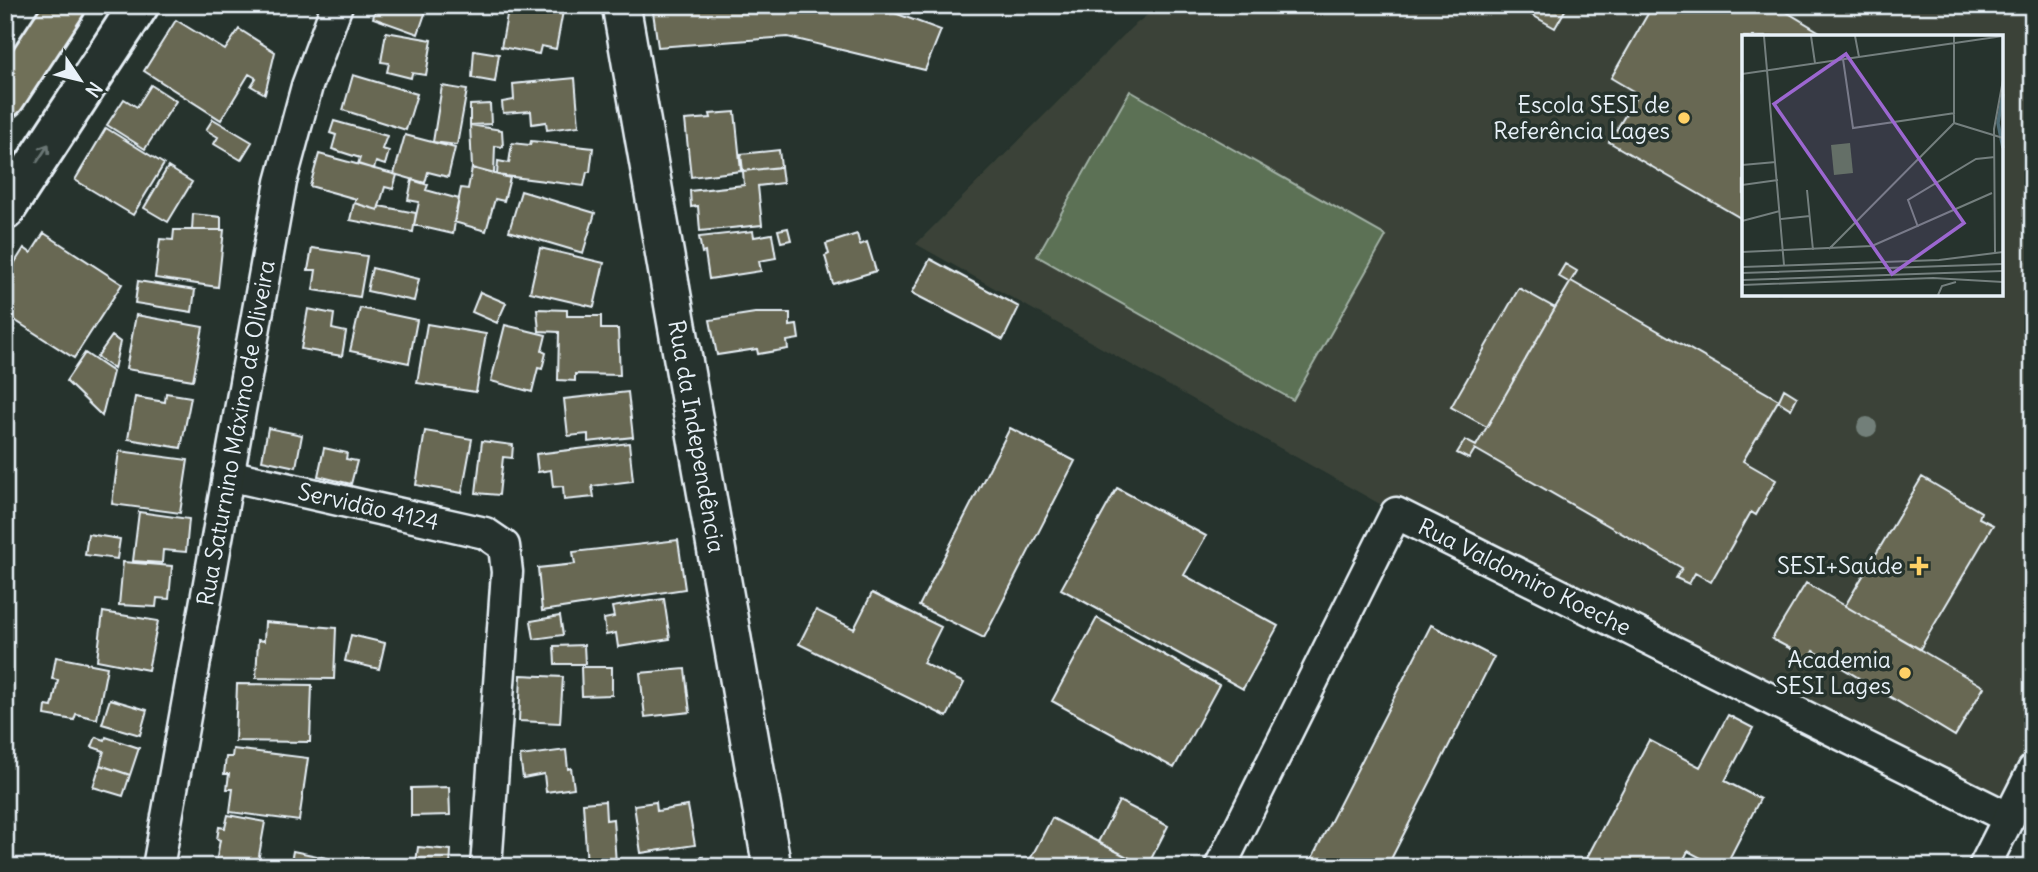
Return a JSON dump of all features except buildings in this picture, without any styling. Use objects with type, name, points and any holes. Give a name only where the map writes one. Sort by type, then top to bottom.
[{"type":"highway","points":[[5,98],[66,5]]},
{"type":"main road","points":[[5,210],[139,5]]},
{"type":"street","name":"Rua Saturnino Máximo de Oliveira","points":[[159,867],[281,182],[307,86],[337,5]]},
{"type":"street","name":"Rua da Independência","points":[[621,5],[772,867]]},
{"type":"street","name":"Servidão 4124","points":[[228,475],[485,533],[504,546],[507,572],[486,867]]},
{"type":"street","name":"Rua Valdomiro Koeche","points":[[1220,867],[1396,513],[2009,818]]},
{"type":"street","points":[[1984,867],[2033,770]]},
{"type":"shaded area","points":[[1160,5],[2033,5],[2033,770],[2009,818],[1396,513],[916,244],[1132,27]]},
{"type":"green space","points":[[1130,91],[1386,236],[1293,400],[1037,256]]},
{"type":"place","name":"Escola SESI de Referência Lages","points":[[1684,118]]},
{"type":"place","name":"SESI+Saúde","points":[[1919,566]]},
{"type":"place","name":"Academia SESI Lages","points":[[1905,673]]}]
